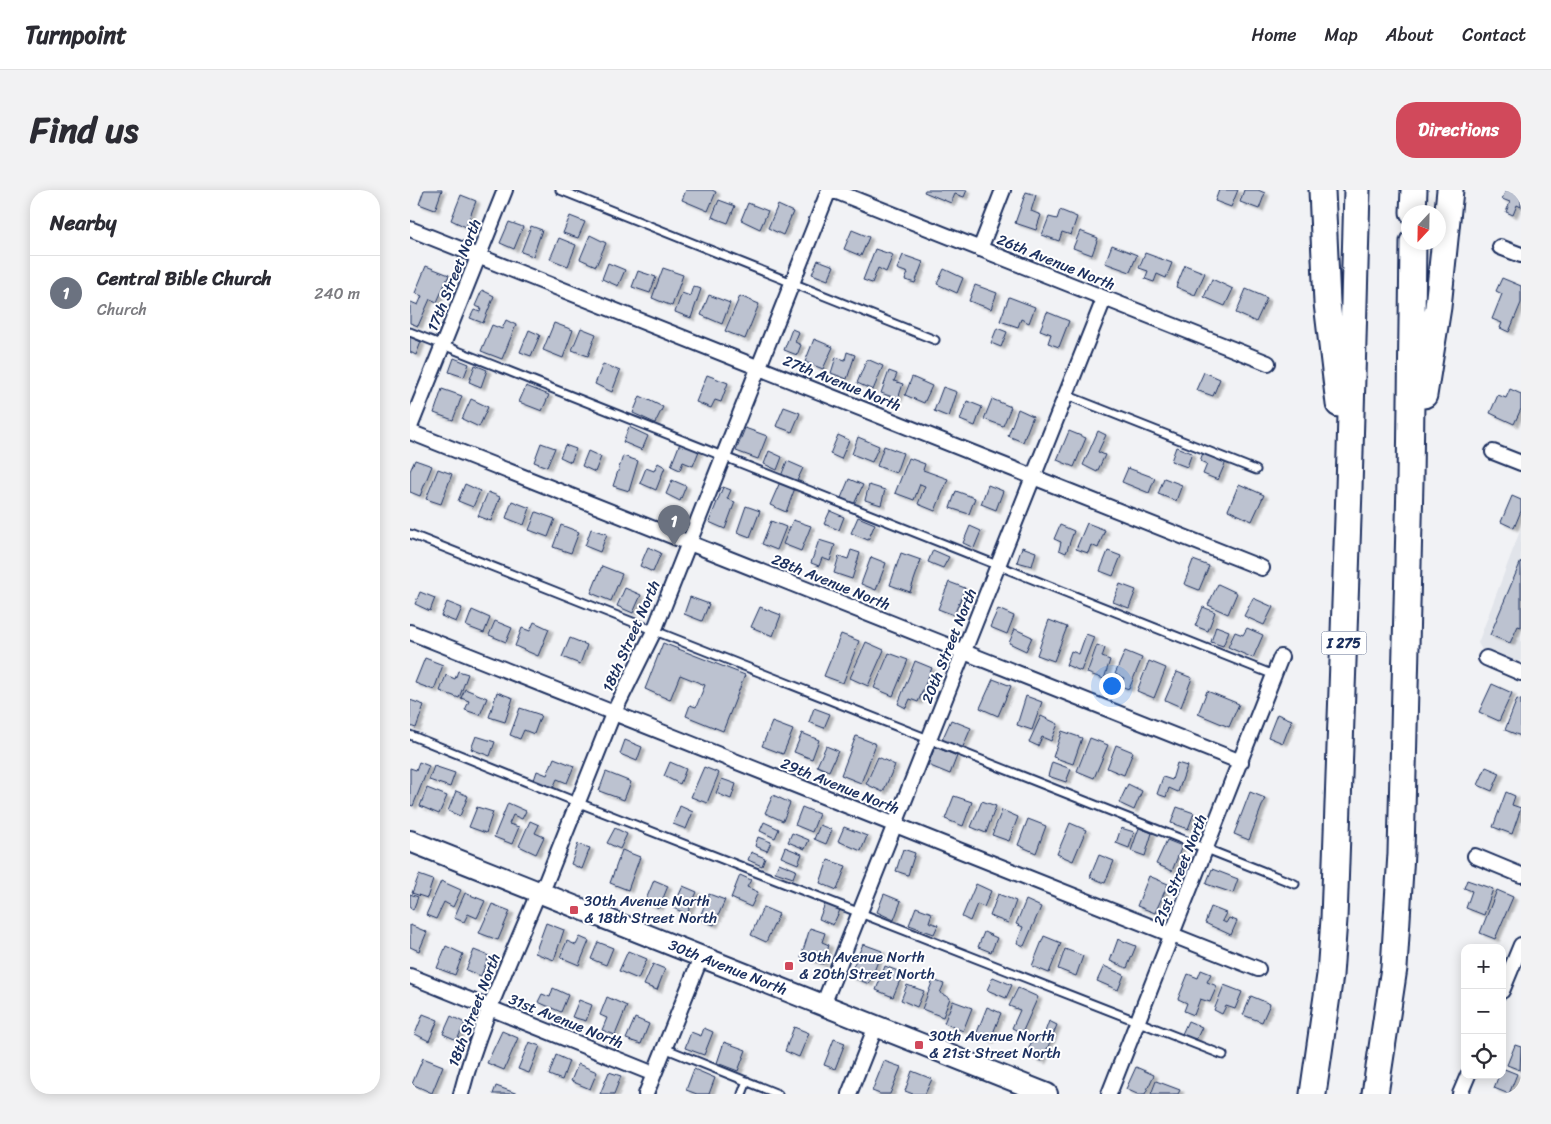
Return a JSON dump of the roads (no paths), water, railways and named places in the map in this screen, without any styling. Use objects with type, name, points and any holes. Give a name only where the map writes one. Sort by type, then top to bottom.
[{"type":"highway","points":[[1322,190],[1327,303],[1349,489]]},
{"type":"highway","name":"I 275","points":[[1313,1094],[1329,984],[1334,919],[1357,190]]},
{"type":"highway","points":[[1413,205],[1414,190]]},
{"type":"highway","points":[[1410,481],[1438,307],[1450,190]]},
{"type":"highway","points":[[1375,1094],[1394,968],[1401,853],[1410,481],[1413,250]]},
{"type":"street","name":"17th Street North","points":[[410,427],[505,190]]},
{"type":"street","name":"18th Street North","points":[[461,1094],[467,1068],[491,1008],[539,892],[546,882],[613,714],[654,631],[830,190]]},
{"type":"street","name":"26th Avenue North","points":[[830,190],[1268,364]]},
{"type":"street","points":[[980,249],[1003,190]]},
{"type":"street","name":"27th Avenue North","points":[[410,229],[1262,568]]},
{"type":"street","points":[[1500,247],[1521,255]]},
{"type":"street","name":"20th Street North","points":[[824,1005],[1104,299]]},
{"type":"street","name":"28th Avenue North","points":[[410,432],[1241,762]]},
{"type":"street","points":[[1493,452],[1521,463]]},
{"type":"street","name":"29th Avenue North","points":[[410,632],[1258,969]]},
{"type":"street","name":"21st Street North","points":[[1109,1094],[1281,657]]},
{"type":"street","points":[[1486,658],[1521,673]]},
{"type":"street","name":"30th Avenue North","points":[[410,840],[1047,1094]]},
{"type":"street","points":[[1476,856],[1521,875]]},
{"type":"street","points":[[1503,989],[1521,945]]},
{"type":"street","points":[[646,1094],[701,956]]},
{"type":"street","name":"31st Avenue North","points":[[410,976],[654,1074]]},
{"type":"street","points":[[849,1094],[876,1026]]},
{"type":"street","points":[[1460,1094],[1466,1079]]},
{"type":"lane","points":[[560,190],[935,340]]},
{"type":"lane","points":[[410,332],[1274,675]]},
{"type":"lane","points":[[1066,395],[1256,470]]},
{"type":"lane","points":[[410,534],[1295,884]]},
{"type":"lane","points":[[410,735],[860,914],[1223,1055]]},
{"type":"lane","points":[[664,1048],[778,1094]]},
{"type":"lane","points":[[742,1094],[747,1082]]},
{"type":"place","name":"Central Bible Church","points":[[674,546]]},
{"type":"place","name":"30th Avenue North & 18th Street North","points":[[574,910]]},
{"type":"place","name":"30th Avenue North & 20th Street North","points":[[789,966]]},
{"type":"place","name":"30th Avenue North & 21st Street North","points":[[919,1045]]}]
